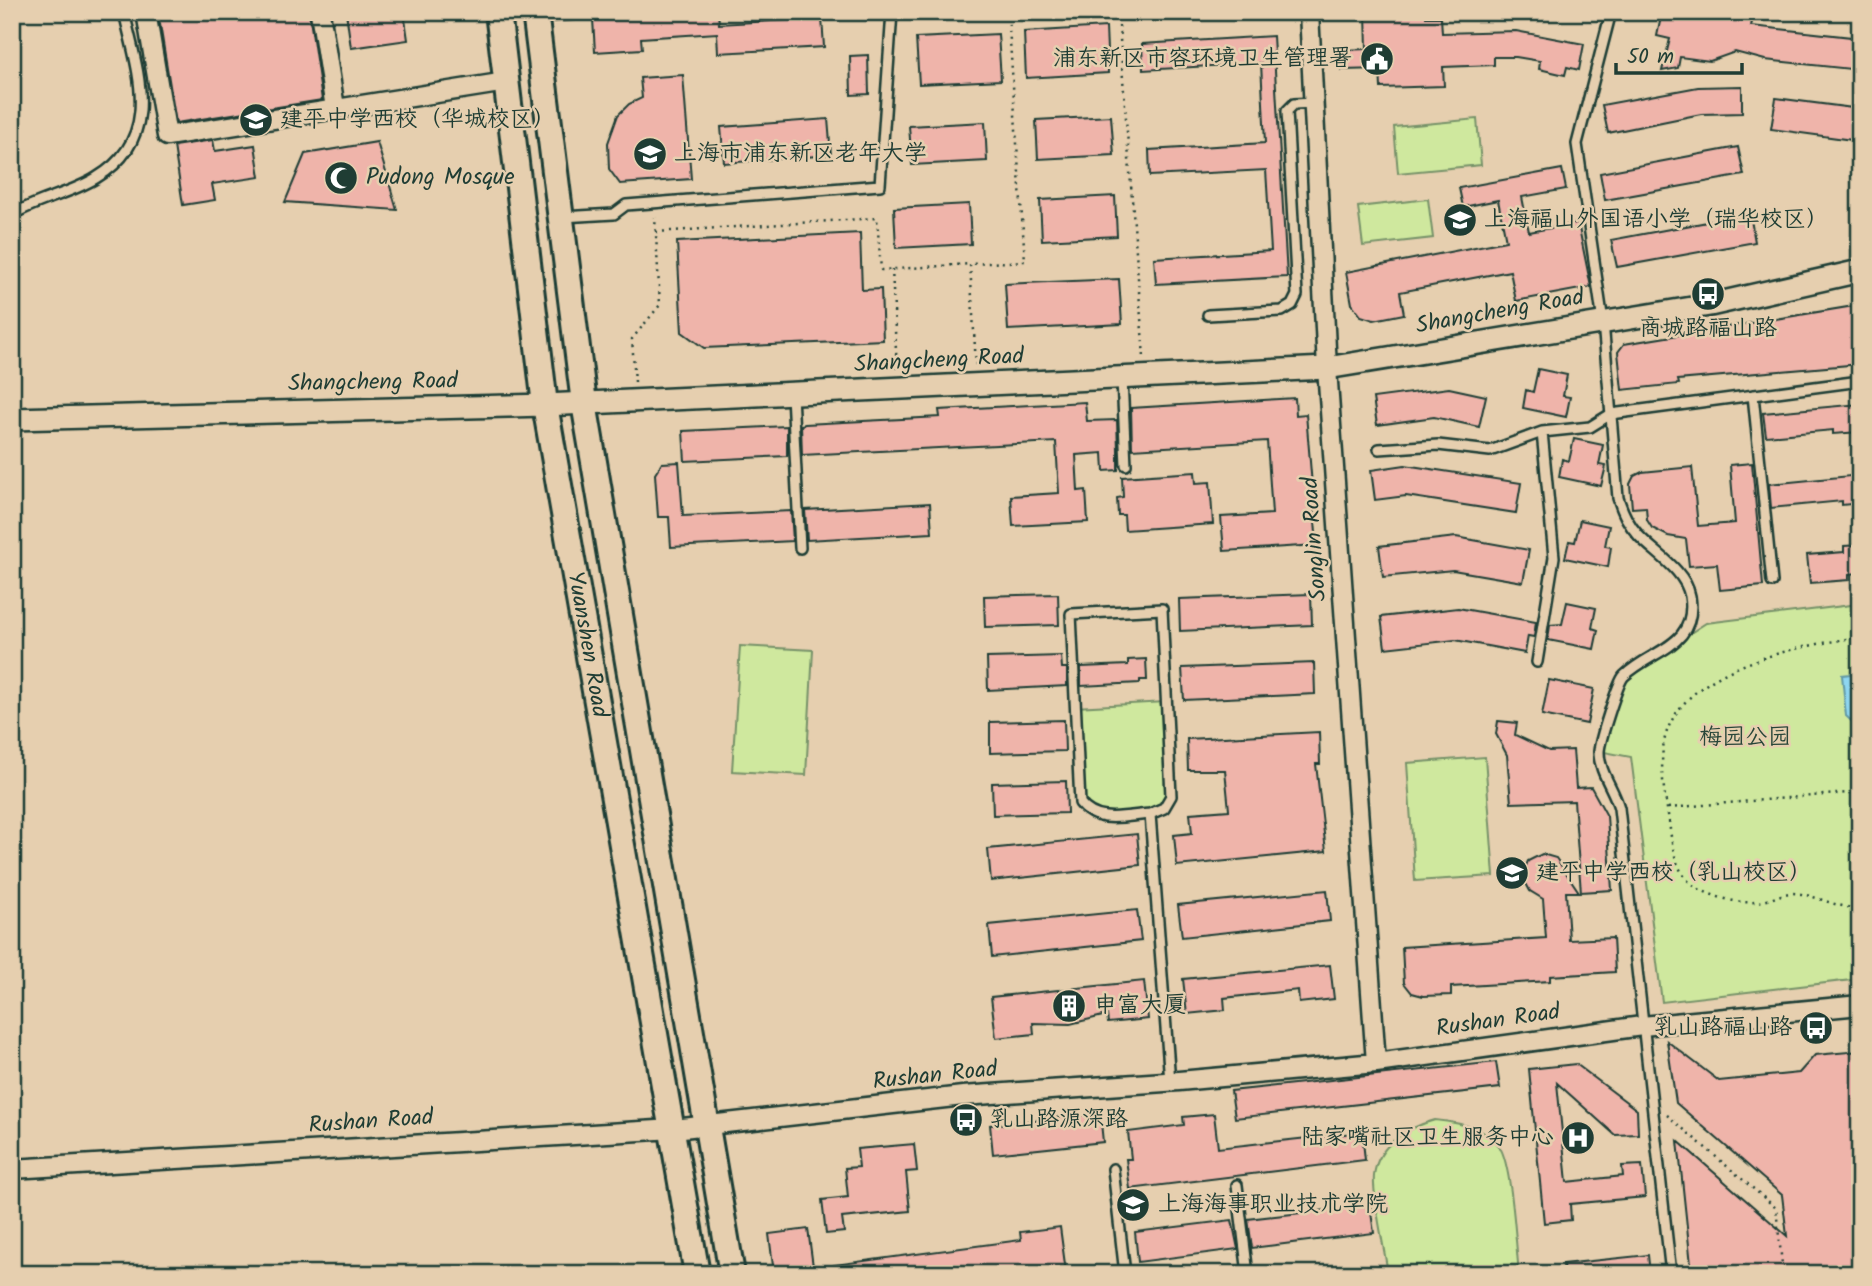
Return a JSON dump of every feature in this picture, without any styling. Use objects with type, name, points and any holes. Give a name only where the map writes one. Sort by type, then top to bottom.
[{"type":"main road","name":"Yuanshen Road","points":[[498,12],[545,405],[674,1129],[697,1274]]},
{"type":"main road","name":"Yuanshen Road","points":[[536,15],[584,403],[732,1274]]},
{"type":"street","points":[[146,12],[167,136],[506,82]]},
{"type":"street","points":[[320,12],[335,108]]},
{"type":"street","name":"Songlin Road","points":[[1309,12],[1328,368],[1376,1063]]},
{"type":"street","name":"Shangcheng Road","points":[[12,419],[545,405],[1328,368],[1710,304],[1860,271]]},
{"type":"street","name":"Rushan Road","points":[[12,1169],[674,1129],[963,1096],[1170,1082],[1376,1063],[1642,1026],[1860,1004]]},
{"type":"lane","points":[[12,215],[98,177],[125,152],[140,125],[142,96],[124,12]]},
{"type":"lane","points":[[536,15],[599,12]]},
{"type":"lane","points":[[561,217],[614,214],[626,205],[880,185],[892,12]]},
{"type":"lane","points":[[1611,12],[1577,144],[1603,321],[1618,498],[1626,519],[1682,577],[1690,594],[1691,611],[1687,629],[1676,642],[1621,678],[1599,751],[1604,773],[1614,790],[1619,808],[1671,1274]]},
{"type":"lane","points":[[1208,315],[1282,311],[1292,305],[1297,295],[1287,111],[1294,104],[1314,103]]},
{"type":"lane","points":[[1122,379],[1126,465]]},
{"type":"lane","points":[[1379,449],[1438,445],[1490,452],[1542,432],[1590,427],[1611,414],[1860,381]]},
{"type":"lane","points":[[792,395],[800,548]]},
{"type":"lane","points":[[1753,395],[1772,582]]},
{"type":"lane","points":[[1537,662],[1554,557],[1542,432]]},
{"type":"lane","points":[[1162,609],[1171,796],[1164,808],[1150,814],[1100,818],[1087,812],[1080,803],[1071,614],[1162,609]]},
{"type":"lane","points":[[1150,814],[1170,1082]]},
{"type":"lane","points":[[1113,1169],[1125,1274]]},
{"type":"lane","points":[[1237,1185],[1248,1274]]},
{"type":"path","points":[[656,232],[877,218],[881,270],[1025,261],[1009,12]]},
{"type":"path","points":[[1118,12],[1145,377]]},
{"type":"path","points":[[637,401],[632,340],[660,306],[654,203]]},
{"type":"path","points":[[970,264],[978,386]]},
{"type":"path","points":[[892,269],[897,390]]},
{"type":"path","points":[[1860,637],[1794,647],[1716,680],[1692,697],[1674,716],[1665,738],[1661,762],[1677,864],[1698,889],[1747,904],[1766,901],[1780,894],[1796,893],[1843,908],[1860,908]]},
{"type":"path","points":[[1667,808],[1860,792]]},
{"type":"path","points":[[1650,1101],[1776,1208],[1783,1274]]},
{"type":"green space","points":[[1477,119],[1481,165],[1398,173],[1394,127]]},
{"type":"green space","points":[[1428,199],[1433,238],[1363,246],[1358,207]]},
{"type":"green space","name":"梅园公园","points":[[1860,604],[1860,979],[1662,1002],[1631,757],[1599,751],[1621,678],[1706,623]]},
{"type":"green space","points":[[740,646],[813,650],[806,775],[732,771]]},
{"type":"green space","points":[[1166,702],[1171,796],[1164,808],[1100,818],[1080,803],[1075,707]]},
{"type":"green space","points":[[1485,757],[1494,876],[1415,881],[1407,763]]},
{"type":"green space","points":[[1435,1120],[1478,1130],[1499,1146],[1510,1187],[1519,1274],[1388,1274],[1375,1197],[1376,1165],[1388,1146],[1405,1132]]},
{"type":"water","points":[[1860,673],[1860,729],[1846,716],[1842,675]]},
{"type":"building","points":[[158,12],[309,12],[322,100],[176,123]]},
{"type":"building","points":[[346,12],[404,12],[408,40],[351,48]]},
{"type":"building","points":[[666,12],[718,12],[719,24],[822,18],[824,47],[718,53],[717,33],[641,38],[642,49],[595,52],[593,19]]},
{"type":"building","points":[[1366,12],[1426,12],[1426,17],[1441,17],[1442,33],[1516,31],[1584,44],[1579,70],[1567,67],[1565,75],[1539,69],[1540,61],[1494,57],[1494,65],[1443,67],[1444,86],[1381,88],[1380,69],[1342,70],[1342,50],[1367,49]]},
{"type":"building","points":[[1662,12],[1704,16],[1704,12],[1727,12],[1753,18],[1751,26],[1860,38],[1860,70],[1765,60],[1735,52],[1710,61],[1680,57],[1678,68],[1662,71],[1670,39],[1657,36]]},
{"type":"building","points":[[1106,27],[1108,73],[1026,78],[1024,32]]},
{"type":"building","points":[[998,34],[1001,80],[919,84],[916,38]]},
{"type":"building","points":[[1273,36],[1287,277],[1156,284],[1154,258],[1271,251],[1266,170],[1150,176],[1149,150],[1265,143],[1261,63],[1143,70],[1142,44]]},
{"type":"building","points":[[868,55],[869,94],[851,95],[850,56]]},
{"type":"building","points":[[683,75],[691,179],[620,184],[609,169],[608,143],[618,115],[629,104],[642,98],[640,78]]},
{"type":"building","points":[[1742,86],[1742,113],[1701,114],[1608,133],[1602,105],[1698,87]]},
{"type":"building","points":[[1776,98],[1860,109],[1860,141],[1771,129]]},
{"type":"building","points":[[1111,116],[1114,155],[1038,159],[1036,120]]},
{"type":"building","points":[[828,119],[831,155],[724,163],[721,127]]},
{"type":"building","points":[[985,122],[987,161],[912,165],[909,126]]},
{"type":"building","points":[[213,140],[215,151],[255,145],[260,177],[212,184],[215,200],[183,205],[174,146]]},
{"type":"building","name":"Pudong Mosque","points":[[377,142],[397,210],[285,202],[305,154]]},
{"type":"building","points":[[1738,147],[1744,175],[1605,200],[1600,173]]},
{"type":"building","points":[[1562,169],[1566,189],[1522,197],[1529,232],[1578,223],[1591,287],[1516,301],[1510,271],[1400,292],[1404,314],[1374,320],[1361,316],[1352,304],[1346,272],[1506,241],[1498,200],[1463,207],[1459,188]]},
{"type":"building","points":[[1115,196],[1117,236],[1042,240],[1040,200]]},
{"type":"building","points":[[969,204],[971,244],[896,248],[894,208]]},
{"type":"building","points":[[1750,214],[1755,242],[1617,267],[1611,240]]},
{"type":"building","points":[[860,233],[862,290],[881,289],[883,340],[704,348],[682,332],[677,242]]},
{"type":"building","points":[[1119,279],[1122,324],[1008,330],[1005,284]]},
{"type":"building","points":[[1860,305],[1860,364],[1678,380],[1679,384],[1622,390],[1618,352],[1624,344]]},
{"type":"building","points":[[1538,369],[1567,375],[1563,396],[1570,397],[1566,417],[1523,408],[1526,390],[1533,392]]},
{"type":"building","points":[[1449,388],[1486,396],[1479,427],[1434,417],[1377,425],[1373,398]]},
{"type":"building","points":[[1295,398],[1296,415],[1306,414],[1317,545],[1224,551],[1221,517],[1272,514],[1267,441],[1132,449],[1131,408]]},
{"type":"building","points":[[1085,402],[1087,421],[1117,420],[1118,450],[1118,470],[1104,471],[1103,453],[1076,455],[1078,491],[1086,490],[1088,522],[1013,526],[1011,496],[1059,493],[1056,442],[802,455],[801,425],[805,424],[940,417],[939,410]]},
{"type":"building","points":[[1860,404],[1860,432],[1833,434],[1833,430],[1766,436],[1763,413]]},
{"type":"building","points":[[787,426],[787,456],[685,461],[683,431]]},
{"type":"building","points":[[1574,439],[1603,445],[1599,465],[1606,466],[1601,486],[1559,477],[1562,459],[1569,461]]},
{"type":"building","points":[[679,462],[683,516],[791,511],[793,541],[671,547],[669,517],[658,517],[655,474],[662,463]]},
{"type":"building","points":[[1752,463],[1763,586],[1720,590],[1717,564],[1689,566],[1686,539],[1668,536],[1652,528],[1647,520],[1646,507],[1632,508],[1630,484],[1634,476],[1642,472],[1692,467],[1698,526],[1735,523],[1730,465]]},
{"type":"building","points":[[1405,465],[1521,483],[1516,513],[1406,496],[1375,500],[1371,470]]},
{"type":"building","points":[[1195,472],[1196,483],[1210,482],[1213,524],[1125,530],[1124,515],[1118,515],[1117,498],[1123,497],[1122,477]]},
{"type":"building","points":[[1860,475],[1860,503],[1842,505],[1842,501],[1771,508],[1769,484]]},
{"type":"building","points":[[930,503],[932,533],[807,540],[805,510]]},
{"type":"building","points":[[1580,520],[1609,526],[1605,546],[1611,547],[1608,567],[1565,558],[1569,541],[1575,542]]},
{"type":"building","points":[[1456,537],[1529,550],[1523,582],[1453,570],[1383,577],[1379,546]]},
{"type":"building","points":[[1860,545],[1860,573],[1849,574],[1849,580],[1810,583],[1807,555],[1844,552],[1844,546]]},
{"type":"building","points":[[1058,594],[1059,625],[985,627],[984,596]]},
{"type":"building","points":[[1311,594],[1312,625],[1180,631],[1179,599]]},
{"type":"building","points":[[1567,602],[1596,608],[1592,628],[1598,630],[1594,649],[1548,640],[1550,625],[1562,624]]},
{"type":"building","points":[[1458,608],[1536,622],[1534,637],[1528,636],[1525,653],[1455,640],[1385,648],[1381,617]]},
{"type":"building","points":[[1061,656],[1062,668],[1067,668],[1067,686],[988,690],[987,658]]},
{"type":"building","points":[[1146,659],[1147,680],[1140,680],[1140,683],[1081,686],[1081,667],[1128,665],[1128,660]]},
{"type":"building","points":[[1314,663],[1315,694],[1184,700],[1182,668]]},
{"type":"building","points":[[1549,680],[1594,689],[1587,724],[1542,715]]},
{"type":"building","points":[[1064,720],[1065,751],[990,753],[990,722]]},
{"type":"building","points":[[1498,721],[1517,723],[1515,735],[1549,751],[1573,750],[1576,788],[1591,787],[1607,816],[1612,890],[1581,892],[1574,801],[1511,803],[1507,755],[1496,734]]},
{"type":"building","points":[[1319,732],[1320,764],[1316,764],[1326,851],[1177,866],[1174,835],[1192,833],[1190,813],[1229,810],[1225,770],[1188,770],[1187,739]]},
{"type":"building","points":[[1066,781],[1067,813],[993,815],[992,783]]},
{"type":"building","points":[[1137,834],[1140,865],[991,881],[988,849]]},
{"type":"building","points":[[1542,854],[1556,858],[1579,892],[1566,892],[1569,940],[1613,938],[1615,972],[1550,976],[1550,981],[1451,987],[1451,995],[1423,996],[1412,993],[1404,983],[1402,947],[1546,938],[1543,899],[1530,891],[1522,876],[1528,861]]},
{"type":"building","points":[[1327,890],[1330,921],[1182,937],[1178,905]]},
{"type":"building","points":[[1137,910],[1141,941],[992,957],[989,925]]},
{"type":"building","points":[[1330,965],[1334,999],[1299,1003],[1298,990],[1224,998],[1225,1010],[1187,1014],[1183,979]]},
{"type":"building","name":"申富大厦","points":[[1144,981],[1148,1019],[1108,1023],[1107,1015],[1070,1024],[1033,1023],[1034,1034],[996,1038],[991,997]]},
{"type":"building","points":[[1667,1041],[1719,1081],[1799,1073],[1815,1055],[1860,1051],[1860,1274],[1692,1274],[1678,1141],[1787,1236],[1782,1195],[1676,1103]]},
{"type":"building","points":[[1496,1062],[1500,1088],[1235,1118],[1231,1091]]},
{"type":"building","points":[[1576,1064],[1637,1110],[1638,1134],[1615,1135],[1557,1083],[1567,1182],[1623,1176],[1622,1166],[1642,1165],[1645,1197],[1570,1204],[1571,1220],[1544,1223],[1529,1069]]},
{"type":"building","points":[[1100,1113],[1103,1142],[993,1154],[990,1125]]},
{"type":"building","points":[[1214,1114],[1218,1148],[1362,1132],[1365,1160],[1130,1189],[1126,1159],[1131,1159],[1128,1132],[1184,1125],[1183,1117]]},
{"type":"building","points":[[914,1144],[917,1171],[906,1172],[910,1211],[842,1218],[844,1232],[826,1234],[822,1200],[848,1197],[845,1168],[859,1167],[857,1149]]},
{"type":"building","points":[[1370,1205],[1374,1233],[1252,1248],[1248,1219]]},
{"type":"building","points":[[1232,1220],[1238,1249],[1138,1262],[1135,1232]]},
{"type":"building","points":[[1060,1227],[1066,1272],[835,1274],[834,1265],[1021,1240],[1020,1232]]},
{"type":"building","points":[[808,1229],[814,1274],[774,1274],[769,1234]]},
{"type":"building","points":[[1648,1255],[1650,1274],[1564,1274],[1563,1264]]},
{"type":"place","name":"浦东新区市容环境卫生管理署","points":[[1377,59]]},
{"type":"place","name":"建平中学西校（华城校区）","points":[[256,120]]},
{"type":"place","name":"上海市浦东新区老年大学","points":[[650,154]]},
{"type":"place","name":"Pudong Mosque","points":[[341,178]]},
{"type":"place","name":"上海福山外国语小学（瑞华校区）","points":[[1460,220]]},
{"type":"place","name":"商城路福山路","points":[[1708,294]]},
{"type":"place","name":"建平中学西校（乳山校区）","points":[[1512,873]]},
{"type":"place","name":"申富大厦","points":[[1069,1006]]},
{"type":"place","name":"乳山路福山路","points":[[1816,1028]]},
{"type":"place","name":"乳山路源深路","points":[[966,1120]]},
{"type":"place","name":"陆家嘴社区卫生服务中心","points":[[1578,1138]]},
{"type":"place","name":"上海海事职业技术学院","points":[[1133,1205]]}]
